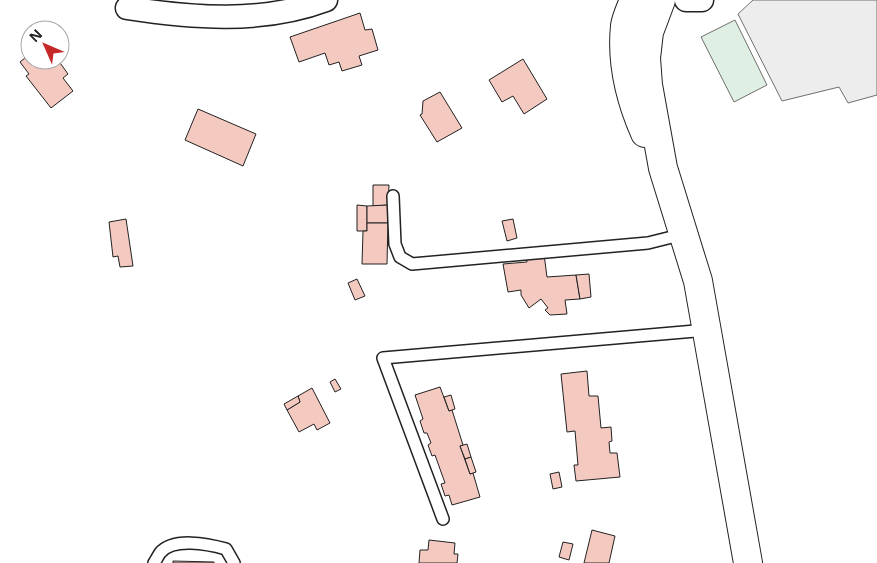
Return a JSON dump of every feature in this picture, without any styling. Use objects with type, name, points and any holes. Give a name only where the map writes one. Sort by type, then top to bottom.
[{"type":"street","points":[[127,8],[176,16],[210,17],[275,13],[313,5],[326,0]]},
{"type":"street","points":[[634,0],[626,25],[625,57],[629,90],[648,141],[663,168]]},
{"type":"street","points":[[661,0],[649,32],[646,58],[648,85],[663,168],[698,281],[748,563]]},
{"type":"street","points":[[686,0],[702,0]]},
{"type":"lane","points":[[393,196],[396,244],[400,257],[412,264],[648,244],[684,234]]},
{"type":"lane","points":[[443,519],[383,358],[707,330]]},
{"type":"lane","points":[[154,563],[161,551],[175,543],[210,545],[226,549],[234,563]]},
{"type":"green space","points":[[735,20],[767,85],[734,102],[701,37]]},
{"type":"shaded area","points":[[753,0],[877,0],[877,95],[848,103],[839,87],[782,101],[738,14]]},
{"type":"building","points":[[360,13],[365,30],[372,29],[378,50],[359,56],[362,65],[342,71],[339,62],[329,65],[325,53],[299,62],[290,37]]},
{"type":"building","points":[[523,59],[547,99],[524,114],[513,96],[502,102],[489,80]]},
{"type":"building","points":[[26,70],[65,70],[68,74],[63,78],[73,91],[51,108],[26,76],[29,74]]},
{"type":"building","points":[[440,92],[462,128],[437,142],[420,115],[422,114],[423,101]]},
{"type":"building","points":[[198,109],[256,134],[243,166],[185,140]]},
{"type":"building","points":[[373,185],[389,185],[388,205],[373,206]]},
{"type":"building","points":[[357,205],[367,206],[367,231],[357,231]]},
{"type":"building","points":[[388,205],[388,223],[367,223],[367,206]]},
{"type":"building","points":[[126,219],[133,266],[120,267],[118,256],[113,257],[109,222]]},
{"type":"building","points":[[513,219],[517,238],[507,241],[502,221]]},
{"type":"building","points":[[367,223],[388,223],[387,264],[362,264],[363,231],[367,231]]},
{"type":"building","points":[[544,254],[547,277],[576,275],[580,299],[565,300],[567,314],[550,315],[545,310],[548,308],[541,299],[529,308],[521,295],[521,290],[508,292],[503,264],[527,262],[526,256]]},
{"type":"building","points":[[589,274],[591,297],[580,299],[576,275]]},
{"type":"building","points":[[357,279],[365,296],[355,300],[348,283]]},
{"type":"building","points":[[587,371],[589,396],[598,396],[601,428],[611,427],[612,441],[609,442],[610,453],[617,453],[620,477],[576,481],[574,465],[578,465],[575,431],[567,432],[561,374]]},
{"type":"building","points":[[335,379],[341,389],[335,392],[330,382]]},
{"type":"building","points":[[440,387],[449,411],[452,410],[463,445],[460,446],[470,474],[473,473],[480,497],[452,505],[449,495],[445,496],[441,484],[445,483],[435,455],[432,456],[428,445],[431,443],[427,433],[424,433],[420,421],[423,419],[415,395]]},
{"type":"building","points":[[312,388],[330,423],[317,430],[314,424],[299,432],[287,410],[300,402],[298,396]]},
{"type":"building","points":[[451,395],[455,409],[449,411],[444,397]]},
{"type":"building","points":[[298,396],[300,402],[287,410],[284,404]]},
{"type":"building","points":[[467,444],[471,457],[465,459],[460,446]]},
{"type":"building","points":[[471,457],[476,472],[470,474],[465,459]]},
{"type":"building","points":[[559,472],[562,487],[553,489],[550,474]]},
{"type":"building","points":[[592,530],[615,536],[609,563],[584,563]]},
{"type":"building","points":[[429,540],[455,543],[454,554],[458,554],[457,563],[419,563],[420,550],[428,550]]},
{"type":"building","points":[[563,542],[573,544],[569,560],[559,557]]},
{"type":"building","points":[[173,561],[214,562],[214,563],[173,563]]}]
